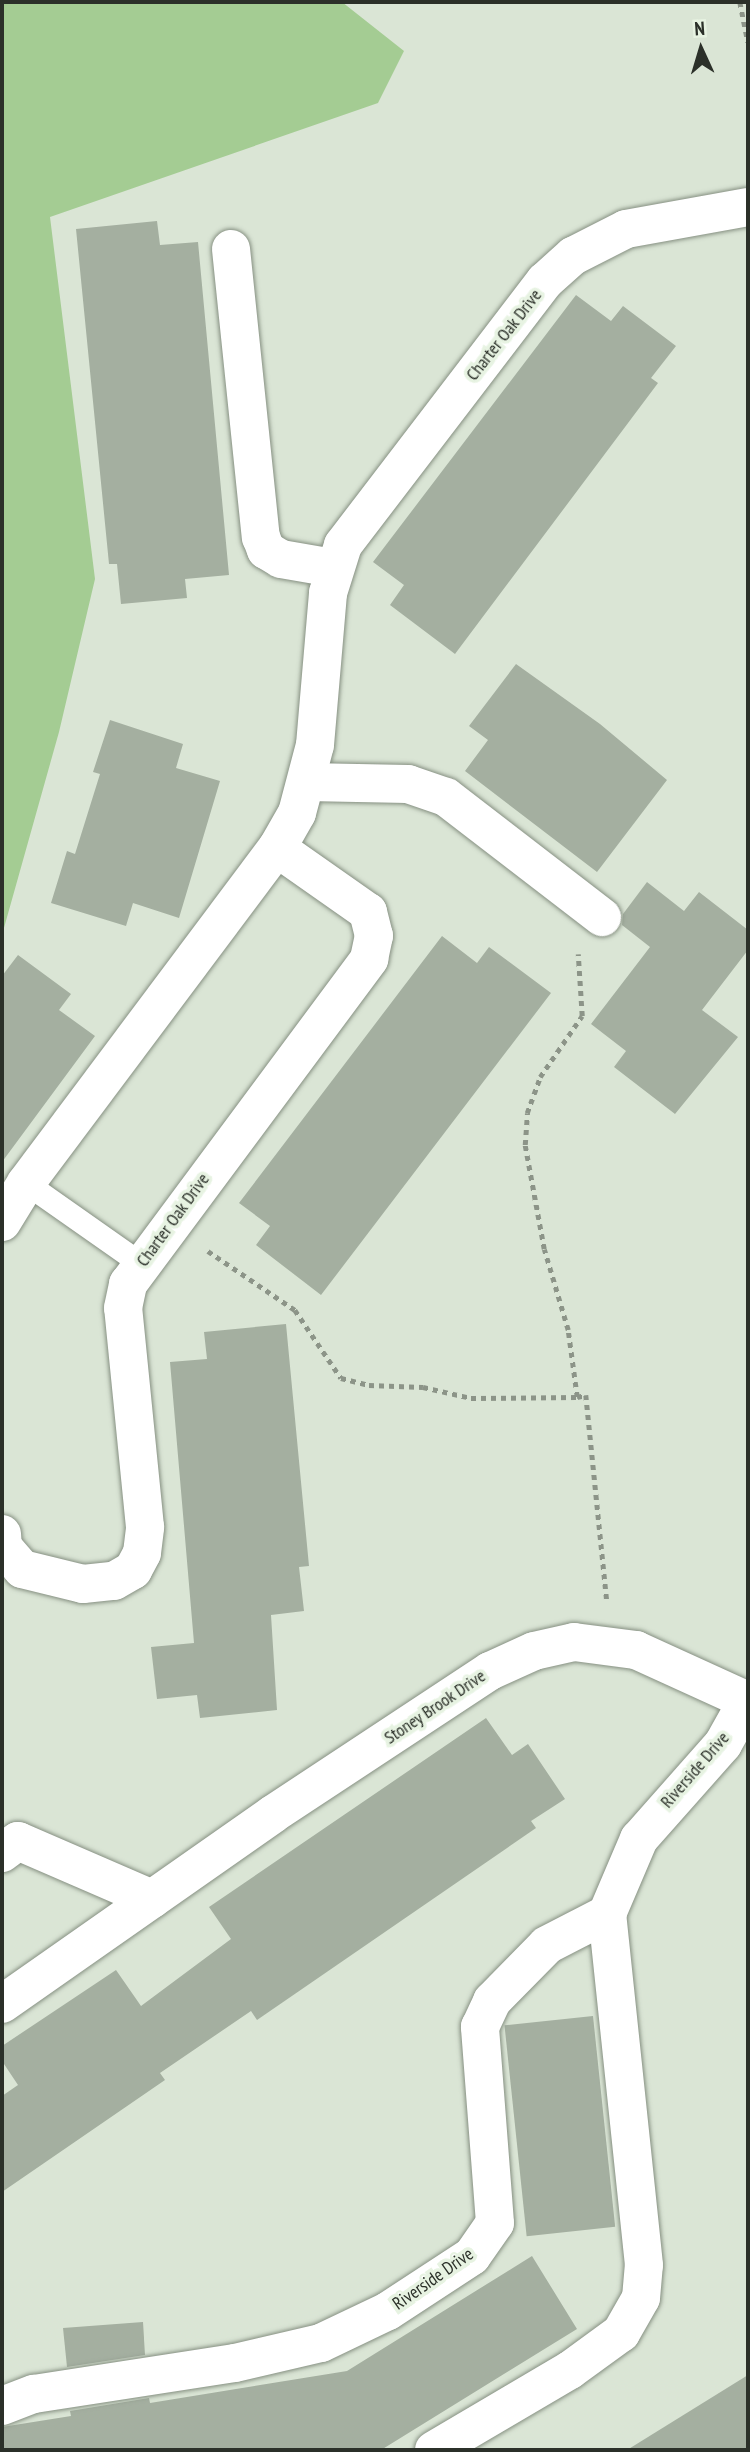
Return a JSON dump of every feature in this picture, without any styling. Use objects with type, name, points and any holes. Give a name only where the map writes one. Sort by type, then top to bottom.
[{"type":"street","name":"Charter Oak Drive","points":[[2,1223],[26,1183],[277,848],[297,813],[307,782],[333,568],[343,545],[545,281],[573,256],[626,229],[748,207]]},
{"type":"street","points":[[231,249],[261,537],[266,550],[281,559],[333,568]]},
{"type":"street","points":[[307,782],[408,784],[446,797],[587,906]]},
{"type":"street","name":"Charter Oak Drive","points":[[2,1534],[3,1547],[22,1569],[50,1579],[114,1581],[133,1570],[142,1553],[145,1527],[123,1308],[128,1284],[140,1263],[369,959],[373,936],[368,912],[277,848]]},
{"type":"street","name":"Stoney Brook Drive","points":[[2,2004],[489,1671],[534,1651],[574,1642],[612,1644],[636,1650],[748,1701]]},
{"type":"street","name":"Riverside Drive","points":[[434,2450],[570,2370],[621,2333],[641,2298],[644,2265],[607,1914],[639,1839],[723,1744],[748,1701]]},
{"type":"street","points":[[2,1853],[18,1842],[152,1899]]},
{"type":"street","name":"Riverside Drive","points":[[2,2406],[34,2394],[235,2364],[321,2343],[388,2311],[472,2256],[495,2223],[480,2027],[492,2001],[547,1945],[607,1914]]},
{"type":"lane","points":[[26,1183],[140,1263]]},
{"type":"path","points":[[740,2],[748,42]]},
{"type":"path","points":[[577,1396],[568,1330],[541,1237],[526,1145],[527,1113],[540,1077],[582,1016],[587,906]]},
{"type":"path","points":[[206,1250],[295,1310],[313,1331],[331,1365],[353,1382],[400,1384],[471,1398],[586,1395],[612,1644]]},
{"type":"green space","points":[[2,2],[342,2],[404,51],[378,103],[50,217],[95,579],[59,732],[2,935]]},
{"type":"building","points":[[157,221],[160,245],[198,242],[229,575],[185,579],[187,598],[121,604],[117,564],[109,564],[76,229]]},
{"type":"building","points":[[576,295],[611,321],[623,306],[676,346],[651,378],[658,383],[455,654],[390,605],[404,585],[373,562]]},
{"type":"building","points":[[516,664],[600,724],[667,780],[597,872],[465,771],[488,740],[469,726]]},
{"type":"building","points":[[110,720],[183,744],[176,768],[220,781],[179,918],[133,903],[126,926],[51,903],[67,851],[75,854],[100,774],[93,772]]},
{"type":"building","points":[[647,882],[684,911],[699,892],[748,930],[748,950],[702,1010],[738,1037],[675,1114],[614,1067],[626,1051],[591,1024],[650,947],[622,925],[623,914]]},
{"type":"building","points":[[442,936],[477,963],[489,947],[551,993],[321,1295],[256,1245],[270,1226],[239,1203]]},
{"type":"building","points":[[18,955],[71,994],[59,1010],[95,1036],[2,1162],[2,976]]},
{"type":"building","points":[[286,1324],[309,1566],[299,1567],[304,1611],[271,1615],[277,1710],[200,1718],[197,1695],[157,1699],[151,1647],[194,1643],[170,1362],[207,1359],[204,1332]]},
{"type":"building","points":[[486,1718],[512,1755],[528,1744],[565,1799],[531,1821],[536,1828],[257,2020],[251,2011],[160,2073],[165,2080],[2,2192],[2,2096],[18,2085],[2,2061],[2,2046],[116,1970],[141,2006],[231,1939],[209,1907]]},
{"type":"building","points":[[593,2016],[615,2227],[527,2236],[504,2025]]},
{"type":"building","points":[[532,2256],[577,2329],[381,2450],[2,2450],[2,2427],[71,2416],[70,2411],[149,2398],[150,2403],[347,2371]]},
{"type":"building","points":[[143,2322],[145,2355],[67,2367],[63,2328]]},
{"type":"building","points":[[748,2375],[748,2450],[627,2450]]}]
